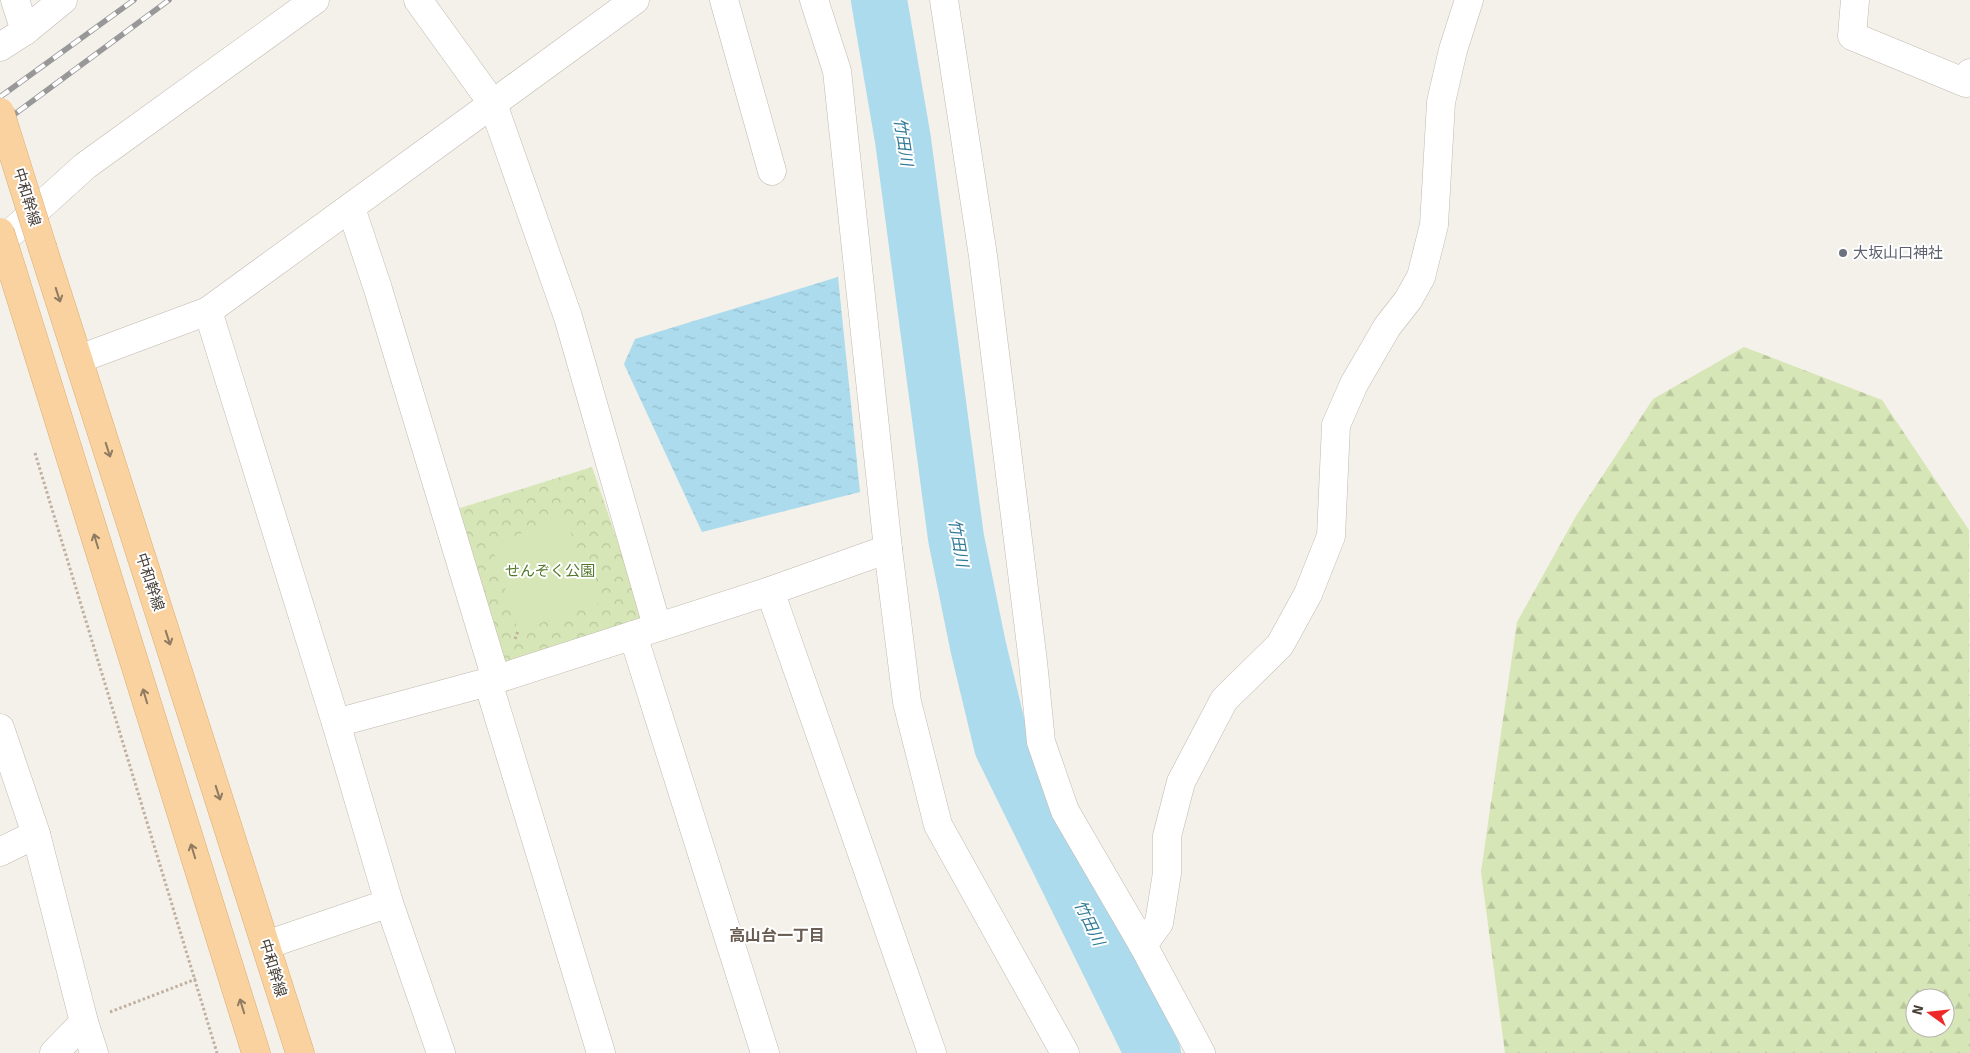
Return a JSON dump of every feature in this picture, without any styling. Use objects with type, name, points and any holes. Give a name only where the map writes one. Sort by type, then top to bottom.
[{"type":"main road","name":"中和幹線","points":[[0,112],[300,1053]]},
{"type":"main road","points":[[0,232],[256,1053]]},
{"type":"street","points":[[14,0],[25,31]]},
{"type":"street","points":[[0,47],[25,31],[64,0]]},
{"type":"street","points":[[0,243],[85,166],[315,0]]},
{"type":"street","points":[[418,0],[493,104],[568,317],[645,631],[765,1053]]},
{"type":"street","points":[[79,359],[208,310],[635,0]]},
{"type":"street","points":[[724,0],[772,171]]},
{"type":"street","points":[[814,0],[837,71],[888,549],[907,702],[938,825],[1065,1053]]},
{"type":"street","points":[[944,0],[983,256],[1033,662],[1041,742],[1065,811],[1143,946],[1201,1053]]},
{"type":"street","points":[[1143,946],[1159,923],[1167,873],[1167,836],[1181,782],[1224,700],[1280,645],[1308,594],[1331,536],[1336,425],[1354,384],[1382,335],[1408,300],[1421,277],[1434,225],[1441,102],[1453,50],[1469,0]]},
{"type":"street","points":[[1854,0],[1852,36],[1966,83],[1970,73]]},
{"type":"street","points":[[351,208],[378,289],[601,1053]]},
{"type":"street","points":[[208,310],[336,723],[389,903],[441,1053]]},
{"type":"street","points":[[336,723],[492,680],[770,591],[888,549]]},
{"type":"street","points":[[770,591],[932,1053]]},
{"type":"street","points":[[0,728],[36,834],[84,1022],[94,1053]]},
{"type":"street","points":[[0,852],[36,834]]},
{"type":"street","points":[[266,945],[389,903]]},
{"type":"street","points":[[54,1053],[84,1022]]},
{"type":"path","points":[[35,451],[217,1053]]},
{"type":"path","points":[[84,1022],[197,979]]},
{"type":"green space","points":[[1744,347],[1882,400],[1969,530],[1970,1053],[1505,1053],[1481,872],[1517,622],[1576,516],[1653,399]]},
{"type":"green space","name":"せんぞく公園","points":[[592,467],[645,621],[501,667],[457,509]]},
{"type":"green space","points":[[563,515],[601,602],[518,631],[492,546]]},
{"type":"water","points":[[838,277],[860,492],[702,532],[624,364],[635,339]]},
{"type":"waterway","name":"竹田川","points":[[879,0],[903,140],[956,538],[978,646],[1002,746],[1153,1053]]},
{"type":"railway","points":[[0,97],[134,0]]},
{"type":"railway","points":[[0,125],[169,0]]},
{"type":"place","name":"大坂山口神社","points":[[1843,253]]},
{"type":"district","name":"高山台一丁目","points":[[777,936]]}]
